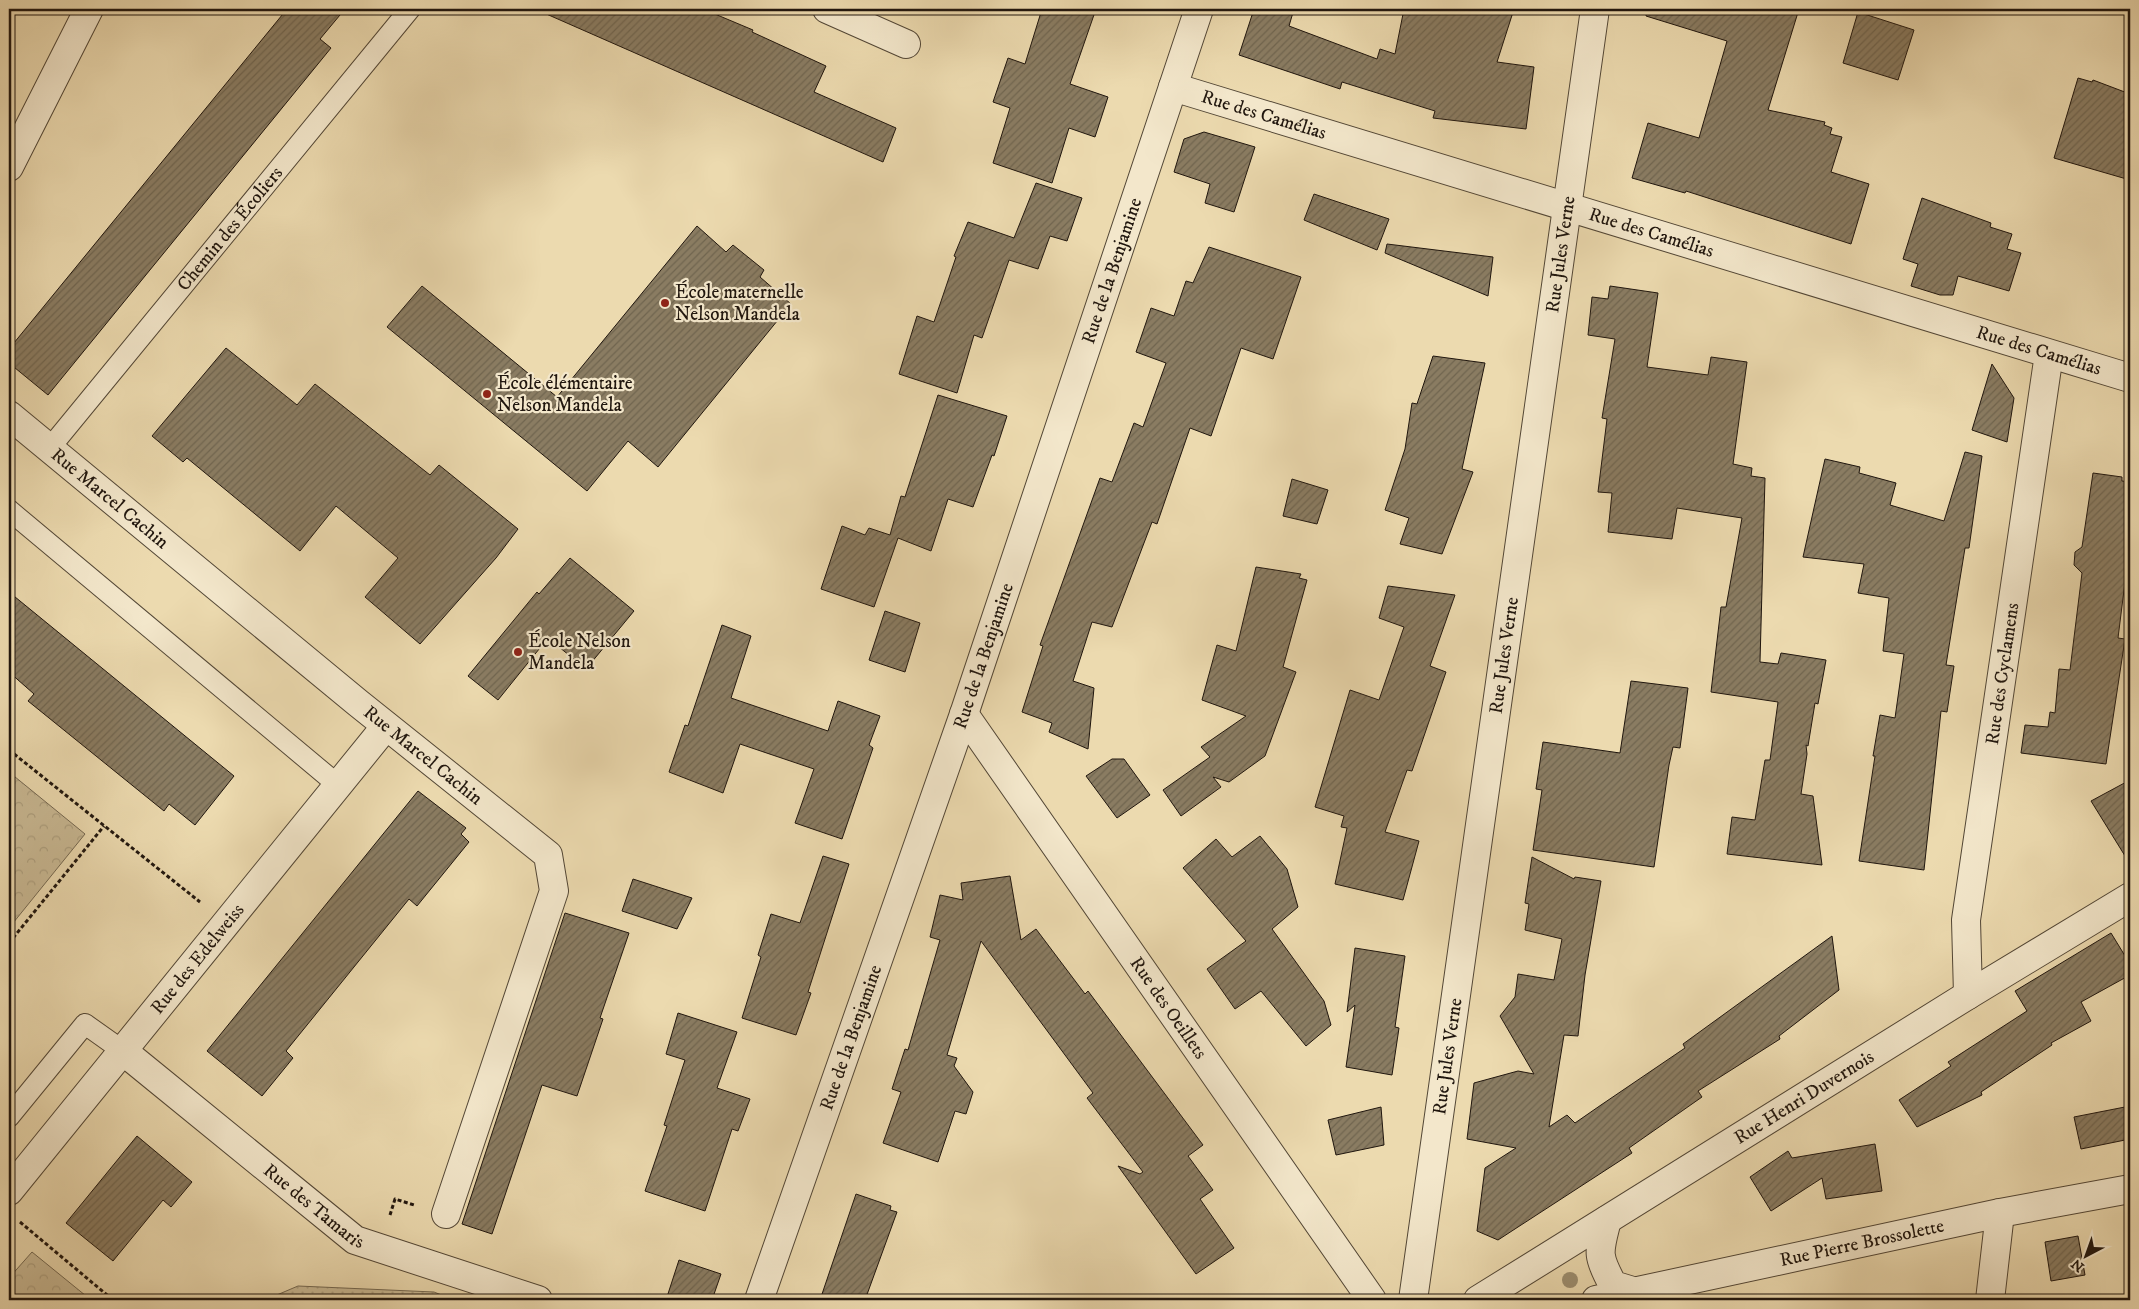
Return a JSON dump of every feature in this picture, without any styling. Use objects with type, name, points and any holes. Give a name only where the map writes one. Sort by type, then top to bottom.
[{"type":"street","points":[[9,167],[89,9]]},
{"type":"street","points":[[827,9],[906,44]]},
{"type":"street","name":"Rue de la Benjamine","points":[[759,1300],[964,714],[1199,9]]},
{"type":"street","name":"Rue Jules Verne","points":[[1412,1300],[1595,9]]},
{"type":"street","name":"Rue des Camélias","points":[[1173,87],[2130,378]]},
{"type":"street","name":"Rue des Cyclamens","points":[[1968,995],[1966,920],[2049,354]]},
{"type":"street","name":"Rue Marcel Cachin","points":[[9,415],[386,726],[548,855],[554,891],[446,1214]]},
{"type":"street","name":"Rue des Oeillets","points":[[964,714],[1372,1300]]},
{"type":"street","name":"Rue des Edelweiss","points":[[9,1192],[386,726]]},
{"type":"street","name":"Rue Henri Duvernois","points":[[1478,1300],[1968,995],[2130,897]]},
{"type":"street","name":"Rue des Tamaris","points":[[123,1051],[355,1240],[538,1300]]},
{"type":"street","name":"Rue Pierre Brossolette","points":[[1596,1300],[2000,1213],[2130,1190]]},
{"type":"street","points":[[1990,1300],[2000,1213]]},
{"type":"street","points":[[1607,1220],[1599,1251],[1603,1267],[1613,1285],[1636,1292]]},
{"type":"lane","name":"Chemin des Écoliers","points":[[50,448],[410,9]]},
{"type":"lane","points":[[9,510],[338,785]]},
{"type":"lane","points":[[9,1117],[85,1024],[123,1051]]},
{"type":"path","points":[[9,750],[226,923]]},
{"type":"path","points":[[9,943],[104,826]]},
{"type":"path","points":[[378,1248],[395,1199],[446,1214]]},
{"type":"path","points":[[16,1219],[113,1300]]},
{"type":"green space","points":[[9,772],[85,834],[9,928]]},
{"type":"green space","points":[[32,1252],[91,1300],[9,1300],[9,1278]]},
{"type":"green space","points":[[298,1286],[434,1292],[454,1300],[265,1300]]},
{"type":"building","points":[[287,9],[345,9],[320,39],[331,48],[48,395],[9,363],[9,349]]},
{"type":"building","points":[[535,9],[703,9],[753,30],[752,32],[826,66],[814,92],[896,128],[883,162]]},
{"type":"building","points":[[1042,9],[1096,9],[1070,84],[1108,97],[1095,137],[1069,128],[1052,183],[993,163],[1010,108],[993,102],[1008,58],[1025,64]]},
{"type":"building","points":[[1254,9],[1294,9],[1289,26],[1377,59],[1380,49],[1395,54],[1404,9],[1514,9],[1497,62],[1534,67],[1526,129],[1433,118],[1435,111],[1342,82],[1340,89],[1239,55]]},
{"type":"building","points":[[1647,9],[1799,9],[1768,110],[1825,122],[1824,125],[1832,128],[1830,134],[1842,137],[1831,172],[1869,184],[1851,244],[1686,191],[1685,193],[1632,178],[1648,123],[1699,138],[1727,41],[1646,16]]},
{"type":"building","points":[[1858,12],[1914,30],[1898,80],[1843,63]]},
{"type":"building","points":[[2078,78],[2092,82],[2093,80],[2130,94],[2130,180],[2054,158]]},
{"type":"building","points":[[1204,132],[1255,147],[1234,212],[1205,203],[1210,184],[1174,172],[1184,139]]},
{"type":"building","points":[[1036,183],[1082,198],[1067,241],[1050,236],[1038,269],[1009,260],[982,338],[974,335],[957,393],[899,374],[917,316],[934,322],[956,257],[954,256],[968,222],[1014,238]]},
{"type":"building","points":[[1314,194],[1389,219],[1377,250],[1304,220]]},
{"type":"building","points":[[1922,198],[1991,223],[1990,227],[2012,234],[2007,249],[2021,253],[2009,291],[1958,276],[1953,295],[1940,295],[1911,286],[1918,264],[1903,259]]},
{"type":"building","points":[[697,226],[726,252],[733,245],[764,270],[760,277],[791,304],[658,467],[628,441],[587,491],[387,327],[422,286],[557,397]]},
{"type":"building","points":[[1387,244],[1493,257],[1488,296],[1385,253]]},
{"type":"building","points":[[1209,247],[1301,277],[1273,359],[1241,348],[1211,436],[1190,428],[1157,524],[1152,522],[1112,627],[1092,622],[1073,681],[1094,688],[1088,749],[1049,732],[1052,723],[1022,712],[1043,646],[1040,645],[1100,478],[1112,482],[1134,423],[1143,427],[1166,363],[1136,352],[1151,308],[1174,316],[1186,281],[1193,283]]},
{"type":"building","points":[[1610,286],[1658,293],[1647,367],[1708,375],[1711,357],[1747,362],[1733,464],[1752,468],[1751,476],[1765,478],[1760,662],[1778,664],[1781,653],[1826,660],[1818,704],[1815,703],[1808,746],[1806,745],[1807,754],[1801,794],[1813,796],[1822,865],[1727,854],[1732,817],[1755,820],[1765,760],[1770,760],[1778,702],[1711,692],[1721,607],[1726,607],[1742,518],[1677,508],[1672,539],[1608,532],[1612,493],[1598,492],[1607,419],[1602,418],[1615,339],[1588,335],[1592,297],[1608,299]]},
{"type":"building","points":[[226,348],[297,405],[315,384],[430,475],[439,465],[518,529],[496,558],[420,644],[365,597],[398,558],[336,506],[300,551],[187,458],[183,462],[152,436]]},
{"type":"building","points":[[1433,356],[1485,363],[1462,469],[1473,472],[1442,554],[1400,544],[1409,518],[1385,510],[1405,449],[1412,403],[1417,404]]},
{"type":"building","points":[[1992,364],[2014,398],[2007,442],[1972,430]]},
{"type":"building","points":[[938,395],[1007,416],[994,456],[992,455],[973,507],[948,499],[931,551],[898,538],[874,607],[821,589],[842,526],[865,535],[869,528],[890,535],[901,496],[905,497]]},
{"type":"building","points":[[1965,452],[1982,456],[1969,548],[1965,548],[1946,665],[1954,666],[1947,712],[1941,711],[1924,870],[1859,861],[1880,715],[1895,718],[1904,654],[1883,651],[1889,598],[1858,593],[1864,564],[1803,557],[1825,459],[1860,467],[1859,473],[1896,483],[1890,505],[1944,521]]},
{"type":"building","points":[[2093,473],[2122,477],[2122,481],[2130,482],[2130,542],[2118,638],[2125,639],[2106,764],[2021,753],[2025,725],[2048,727],[2050,712],[2055,713],[2059,669],[2070,670],[2082,573],[2074,565],[2075,552],[2082,547]]},
{"type":"building","points":[[1292,479],[1328,490],[1317,524],[1283,516]]},
{"type":"building","points":[[570,558],[634,611],[586,669],[548,638],[498,700],[468,676],[537,592],[539,594]]},
{"type":"building","points":[[1256,567],[1301,574],[1299,578],[1307,580],[1283,667],[1296,672],[1265,756],[1229,782],[1213,777],[1221,787],[1181,816],[1163,790],[1210,757],[1201,747],[1246,716],[1202,700],[1217,645],[1236,651]]},
{"type":"building","points":[[1388,586],[1455,595],[1430,666],[1446,672],[1412,771],[1407,770],[1385,832],[1419,841],[1403,900],[1335,884],[1347,828],[1341,827],[1344,816],[1315,807],[1350,690],[1379,700],[1404,627],[1379,618]]},
{"type":"building","points":[[9,592],[234,776],[195,825],[169,804],[164,811],[28,701],[34,694],[9,672]]},
{"type":"building","points":[[885,611],[920,623],[905,672],[869,660]]},
{"type":"building","points":[[722,625],[751,636],[731,698],[828,731],[838,701],[880,716],[869,745],[873,748],[842,839],[795,823],[814,769],[740,744],[723,793],[669,772],[685,725],[688,726]]},
{"type":"building","points":[[1631,681],[1688,688],[1680,748],[1673,747],[1669,765],[1654,867],[1533,850],[1542,790],[1536,789],[1543,742],[1620,753]]},
{"type":"building","points":[[1112,759],[1124,759],[1150,795],[1117,818],[1086,776]]},
{"type":"building","points":[[2130,780],[2130,864],[2091,801]]},
{"type":"building","points":[[418,791],[466,828],[461,834],[469,842],[417,906],[409,899],[286,1051],[293,1058],[262,1096],[207,1051]]},
{"type":"building","points":[[1260,836],[1287,869],[1298,907],[1272,929],[1324,1001],[1331,1025],[1306,1046],[1261,991],[1235,1009],[1207,969],[1246,941],[1183,868],[1216,839],[1232,857]]},
{"type":"building","points":[[823,856],[849,864],[808,992],[811,993],[796,1035],[742,1018],[761,957],[758,955],[771,914],[800,923]]},
{"type":"building","points":[[1532,857],[1574,879],[1575,877],[1601,881],[1585,975],[1578,1036],[1564,1035],[1549,1127],[1567,1115],[1575,1123],[1685,1048],[1683,1044],[1832,936],[1839,990],[1779,1036],[1780,1039],[1698,1091],[1702,1097],[1629,1148],[1632,1153],[1498,1240],[1477,1231],[1485,1168],[1516,1148],[1467,1139],[1474,1083],[1518,1071],[1534,1074],[1500,1016],[1515,997],[1518,974],[1554,980],[1562,939],[1525,930],[1529,904],[1525,903]]},
{"type":"building","points":[[1010,876],[1021,940],[1036,929],[1085,994],[1088,991],[1203,1145],[1188,1156],[1213,1190],[1200,1199],[1234,1248],[1196,1274],[1118,1166],[1140,1174],[1143,1172],[1087,1098],[1093,1093],[981,941],[947,1055],[957,1058],[954,1066],[973,1092],[966,1114],[955,1111],[938,1162],[883,1143],[901,1092],[892,1089],[905,1049],[908,1050],[940,940],[930,937],[940,895],[963,900],[961,883]]},
{"type":"building","points":[[633,879],[692,898],[677,929],[622,911]]},
{"type":"building","points":[[565,913],[629,933],[600,1018],[603,1019],[577,1096],[542,1085],[492,1234],[462,1224]]},
{"type":"building","points":[[2111,933],[2130,964],[2130,975],[2081,1002],[2091,1021],[2051,1043],[2052,1045],[1981,1092],[1982,1095],[1917,1127],[1899,1100],[1951,1066],[1948,1062],[2027,1011],[2015,991]]},
{"type":"building","points":[[1355,948],[1405,956],[1395,1027],[1399,1028],[1392,1075],[1346,1067],[1355,1005],[1347,1012]]},
{"type":"building","points":[[678,1013],[737,1032],[717,1088],[750,1099],[738,1131],[732,1129],[705,1211],[645,1191],[667,1126],[664,1125],[685,1060],[666,1054]]},
{"type":"building","points":[[2130,1106],[2130,1139],[2081,1149],[2074,1117]]},
{"type":"building","points":[[1381,1107],[1384,1145],[1336,1155],[1328,1120]]},
{"type":"building","points":[[137,1136],[192,1182],[171,1207],[163,1200],[113,1261],[66,1223]]},
{"type":"building","points":[[1875,1144],[1882,1191],[1826,1199],[1822,1178],[1771,1211],[1750,1177],[1788,1151],[1792,1158]]},
{"type":"building","points":[[856,1194],[891,1206],[890,1210],[897,1212],[865,1300],[820,1300]]},
{"type":"building","points":[[2078,1236],[2085,1275],[2051,1281],[2045,1242]]},
{"type":"building","points":[[679,1260],[721,1274],[712,1300],[666,1300]]},
{"type":"place","name":"École maternelle Nelson Mandela","points":[[665,303]]},
{"type":"place","name":"École élémentaire Nelson Mandela","points":[[487,394]]},
{"type":"place","name":"École Nelson Mandela","points":[[518,652]]}]
